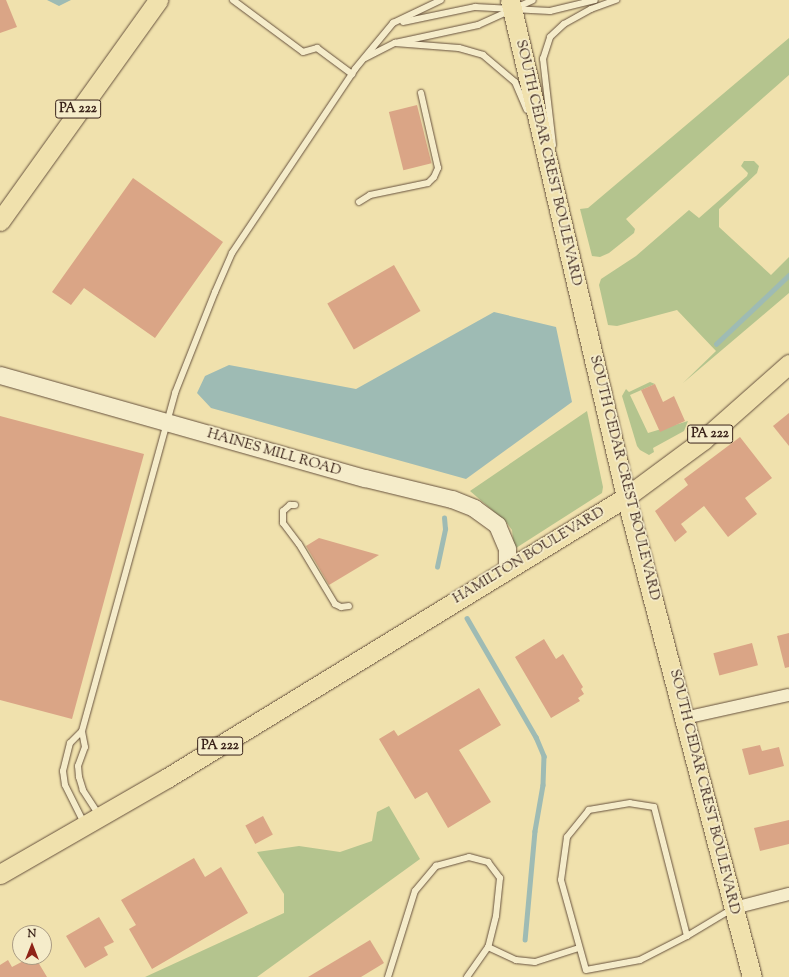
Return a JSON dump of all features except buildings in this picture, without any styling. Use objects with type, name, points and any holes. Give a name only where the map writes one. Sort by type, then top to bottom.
[{"type":"main road","name":"PA 222","points":[[0,220],[158,0]]},
{"type":"main road","name":"SOUTH CEDAR CREST BOULEVARD","points":[[511,5],[626,497],[752,977]]},
{"type":"main road","name":"HAMILTON BOULEVARD","points":[[93,820],[167,778],[626,497],[704,440],[789,364]]},
{"type":"main road","name":"PA 222","points":[[0,874],[93,820]]},
{"type":"street","name":"HAINES MILL ROAD","points":[[0,375],[365,478],[452,499],[490,518],[504,536],[507,549],[507,571]]},
{"type":"street","points":[[684,718],[789,695]]},
{"type":"street","points":[[734,908],[789,894]]},
{"type":"lane","points":[[233,0],[303,52],[317,48],[352,74]]},
{"type":"lane","points":[[93,820],[79,777],[78,766],[85,747],[82,731],[166,422],[193,344],[232,253],[352,74],[393,23],[440,0]]},
{"type":"lane","points":[[393,23],[476,7],[511,5],[533,0]]},
{"type":"lane","points":[[364,59],[395,43],[478,25],[511,5],[550,11],[594,0]]},
{"type":"lane","points":[[560,214],[543,59],[550,37],[564,24],[591,9],[616,0]]},
{"type":"lane","points":[[395,43],[459,48],[483,55],[516,82],[546,154]]},
{"type":"lane","points":[[359,202],[370,195],[428,183],[434,177],[438,168],[421,93]]},
{"type":"lane","points":[[295,505],[290,505],[282,511],[284,524],[299,544],[335,604],[341,607],[349,606]]},
{"type":"lane","points":[[82,731],[70,743],[63,771],[66,785],[93,820]]},
{"type":"lane","points":[[687,936],[654,807],[630,803],[588,810],[567,837],[561,880],[586,970],[640,960],[687,936],[706,922],[734,908]]},
{"type":"lane","points":[[388,977],[415,891],[436,866],[469,857],[488,862],[500,878],[496,916],[488,947],[467,977]]},
{"type":"lane","points":[[488,947],[516,960],[535,962],[580,948]]},
{"type":"green space","points":[[789,38],[789,75],[626,219],[635,229],[634,233],[609,253],[600,257],[592,256],[580,209],[588,208]]},
{"type":"green space","points":[[744,161],[754,161],[759,166],[757,173],[719,209],[719,227],[771,275],[789,257],[789,293],[683,383],[716,351],[677,310],[617,326],[608,325],[599,285],[601,279],[636,256],[689,210],[699,218],[747,176],[748,173],[741,166]]},
{"type":"green space","points":[[650,382],[655,384],[630,395],[648,433],[688,421],[684,431],[653,448],[654,452],[649,455],[640,450],[637,446],[622,396],[626,389],[629,392]]},
{"type":"green space","points":[[587,411],[603,487],[602,493],[516,548],[514,547],[512,530],[507,523],[470,491]]},
{"type":"green space","points":[[389,806],[420,859],[257,977],[145,977],[284,913],[284,894],[257,852],[299,846],[340,852],[372,841],[377,812]]},
{"type":"water","points":[[47,0],[71,0],[59,6]]},
{"type":"water","points":[[494,312],[556,327],[572,402],[466,479],[211,408],[197,393],[205,376],[229,365],[356,389]]},
{"type":"waterway","points":[[716,344],[789,275]]},
{"type":"waterway","points":[[437,567],[445,529],[444,518]]},
{"type":"waterway","points":[[467,618],[536,737],[544,756],[543,785],[535,831],[525,940]]}]
